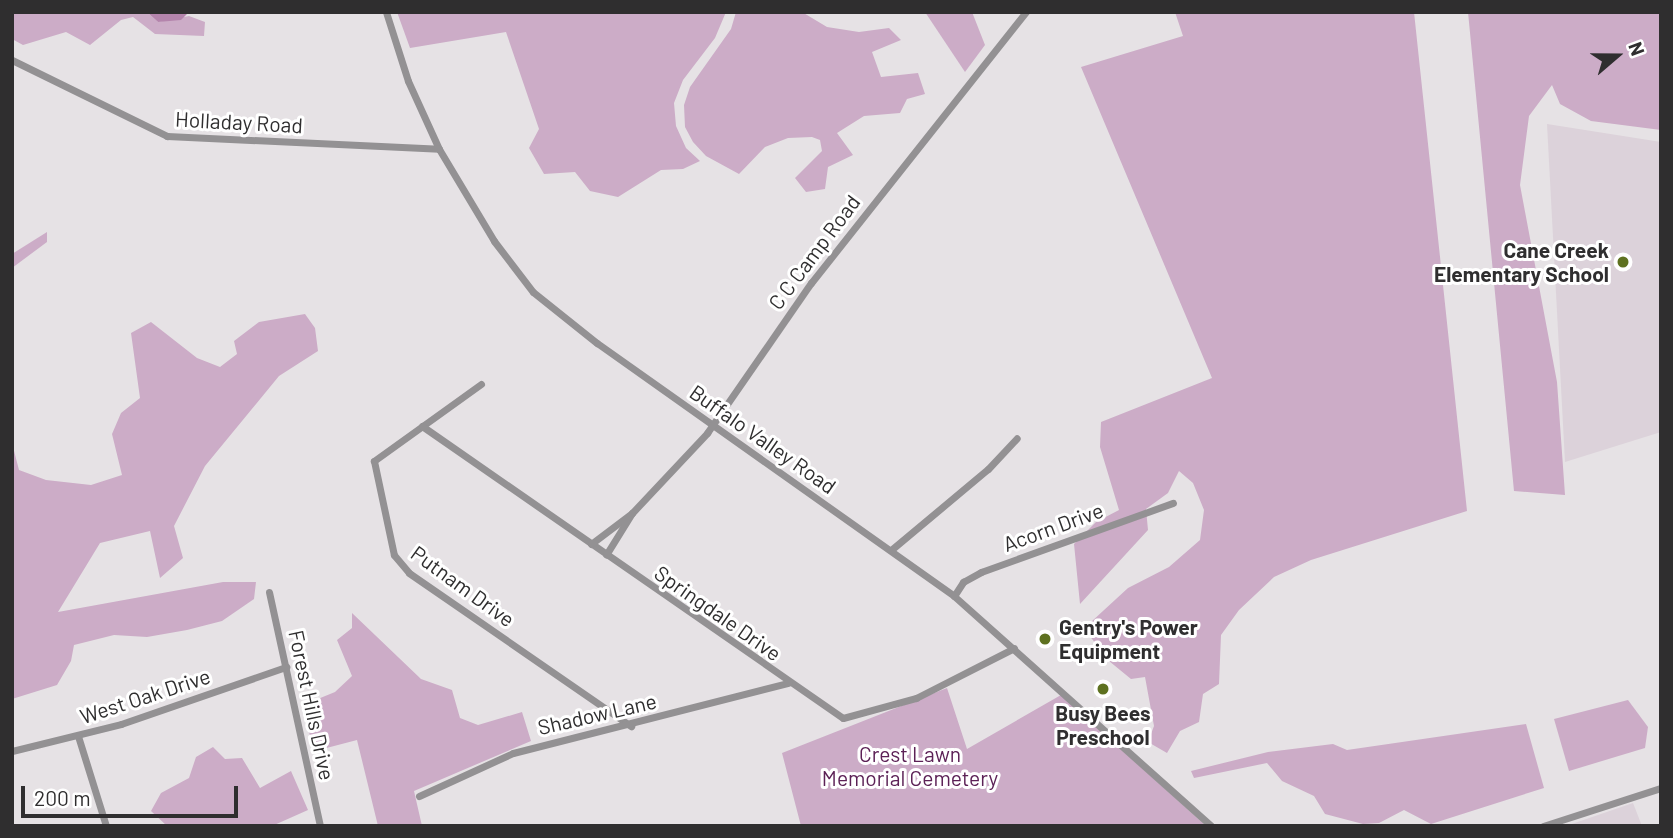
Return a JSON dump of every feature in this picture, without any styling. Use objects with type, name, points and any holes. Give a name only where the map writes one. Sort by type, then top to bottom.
[{"type":"street","name":"Buffalo Valley Road","points":[[386,12],[408,81],[439,149],[494,241],[533,292],[711,425],[954,596],[1211,826]]},
{"type":"street","name":"C C Camp Road","points":[[632,513],[711,425],[817,275],[1027,12]]},
{"type":"street","name":"Holladay Road","points":[[12,60],[167,136],[439,149]]},
{"type":"street","name":"Putnam Drive","points":[[481,384],[374,461],[400,566],[631,726]]},
{"type":"street","name":"Springdale Drive","points":[[422,426],[789,684],[831,713],[843,718],[858,716],[937,689],[1014,648]]},
{"type":"street","points":[[891,550],[977,478],[1017,438]]},
{"type":"street","name":"Acorn Drive","points":[[954,596],[963,582],[981,572],[1173,503]]},
{"type":"street","points":[[591,544],[632,513]]},
{"type":"street","points":[[606,555],[632,513]]},
{"type":"street","name":"Forest Hills Drive","points":[[269,592],[320,826]]},
{"type":"street","name":"West Oak Drive","points":[[12,751],[78,736],[286,667]]},
{"type":"street","name":"Shadow Lane","points":[[419,796],[513,753],[631,726],[789,684]]},
{"type":"street","points":[[78,736],[106,826]]},
{"type":"street","points":[[1543,826],[1661,788]]},
{"type":"shaded area","points":[[147,12],[189,12],[181,20],[158,22]]},
{"type":"shaded area","points":[[1547,124],[1661,142],[1661,432],[1565,462]]},
{"type":"shaded area","points":[[1633,803],[1642,826],[1566,826]]},
{"type":"green space","points":[[12,12],[147,12],[158,22],[189,16],[205,22],[204,36],[155,34],[133,17],[121,20],[90,45],[66,32],[23,45],[12,39]]},
{"type":"green space","points":[[397,12],[726,12],[715,38],[683,80],[674,103],[676,126],[686,148],[700,161],[683,169],[661,170],[618,197],[590,191],[575,172],[544,174],[529,148],[539,129],[506,32],[410,48]]},
{"type":"green space","points":[[736,12],[802,12],[827,27],[859,32],[889,28],[901,40],[872,52],[881,77],[918,73],[925,94],[907,99],[900,113],[864,116],[837,133],[853,155],[828,167],[825,189],[806,192],[795,178],[822,151],[820,140],[812,137],[788,138],[765,147],[739,174],[706,156],[693,142],[685,127],[684,105],[690,87],[731,29]]},
{"type":"green space","points":[[925,12],[972,12],[985,45],[965,72]]},
{"type":"green space","points":[[1175,12],[1414,12],[1467,511],[1311,560],[1274,577],[1239,610],[1221,635],[1219,684],[1203,694],[1199,722],[1180,731],[1167,753],[1148,742],[1154,726],[1145,677],[1131,679],[1109,661],[1089,635],[1091,622],[1128,588],[1169,567],[1200,540],[1204,510],[1193,483],[1179,471],[1168,493],[1146,509],[1148,530],[1080,604],[1074,544],[1096,522],[1119,510],[1100,447],[1101,422],[1212,378],[1081,67],[1183,36]]},
{"type":"green space","points":[[1468,12],[1661,12],[1661,130],[1591,121],[1560,104],[1552,85],[1529,116],[1520,185],[1557,382],[1565,495],[1514,491]]},
{"type":"green space","points":[[47,232],[47,242],[12,268],[12,254]]},
{"type":"green space","points":[[305,314],[315,328],[318,351],[279,376],[205,466],[174,526],[183,558],[160,578],[150,531],[100,543],[58,612],[223,582],[256,582],[254,599],[222,621],[187,630],[147,637],[114,635],[74,645],[71,661],[57,685],[12,699],[12,443],[19,470],[46,480],[91,485],[122,475],[112,434],[121,413],[140,398],[131,333],[151,322],[197,358],[220,367],[237,354],[234,341],[259,322]]},
{"type":"green space","points":[[352,613],[421,679],[452,690],[460,718],[478,725],[522,712],[531,741],[414,791],[422,826],[378,826],[357,740],[315,751],[307,726],[308,703],[335,692],[352,676],[337,640],[352,628]]},
{"type":"green space","name":"Crest Lawn Memorial Cemetery","points":[[947,688],[967,749],[1061,695],[1206,826],[801,826],[782,753]]},
{"type":"green space","points":[[1628,700],[1648,727],[1645,748],[1569,771],[1554,719]]},
{"type":"green space","points":[[1526,724],[1544,788],[1431,824],[1404,810],[1379,823],[1363,824],[1325,814],[1314,796],[1282,781],[1267,763],[1194,778],[1191,771],[1268,752],[1333,744],[1347,750]]},
{"type":"green space","points":[[213,747],[225,759],[242,758],[260,788],[291,771],[308,810],[272,826],[167,826],[151,811],[161,793],[189,778],[196,757]]},
{"type":"place","name":"Cane Creek Elementary School","points":[[1623,262]]},
{"type":"place","name":"Gentry's Power Equipment","points":[[1045,639]]},
{"type":"place","name":"Busy Bees Preschool","points":[[1103,689]]}]
